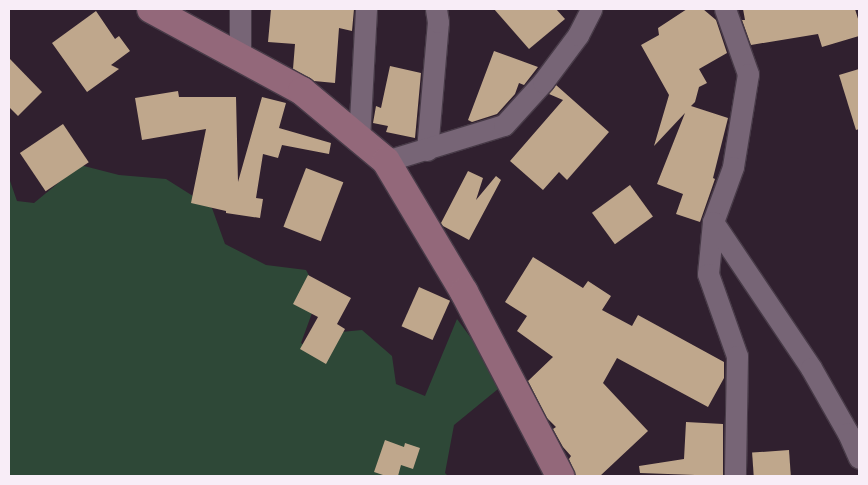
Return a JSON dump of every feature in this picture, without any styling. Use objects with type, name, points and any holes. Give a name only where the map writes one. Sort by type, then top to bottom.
[{"type":"street","points":[[240,9],[240,57]]},
{"type":"street","points":[[359,138],[366,9]]},
{"type":"street","points":[[427,150],[438,22],[436,9]]},
{"type":"street","points":[[386,161],[504,125],[543,82],[578,35],[591,9]]},
{"type":"street","points":[[725,9],[748,74],[733,167],[714,222],[708,274],[737,356],[734,476]]},
{"type":"street","points":[[158,10],[302,91],[386,161],[464,292],[560,476]]},
{"type":"street","points":[[714,222],[811,368],[848,433],[859,458]]},
{"type":"green space","points":[[80,165],[119,175],[166,179],[212,208],[225,244],[266,265],[306,270],[319,294],[301,343],[328,358],[341,332],[362,330],[392,356],[396,384],[425,396],[457,319],[488,361],[498,389],[454,425],[445,473],[448,476],[9,476],[9,178],[17,201],[34,203]]},
{"type":"building","points":[[271,9],[354,9],[352,31],[339,28],[335,83],[314,81],[293,69],[295,44],[268,42]]},
{"type":"building","points":[[494,9],[556,9],[565,19],[529,49]]},
{"type":"building","points":[[687,9],[703,9],[716,20],[727,53],[699,69],[707,83],[699,87],[695,102],[691,106],[728,118],[713,178],[715,179],[700,222],[676,214],[683,194],[657,184],[685,113],[654,146],[669,95],[641,45],[659,35],[658,28]]},
{"type":"building","points":[[743,9],[855,9],[859,22],[859,36],[822,47],[818,34],[751,45],[742,20],[745,20]]},
{"type":"building","points":[[96,11],[115,39],[119,36],[130,51],[111,65],[119,69],[87,92],[52,43]]},
{"type":"building","points":[[494,51],[538,67],[524,85],[519,83],[515,94],[497,114],[472,122],[468,120]]},
{"type":"building","points":[[9,58],[42,92],[18,116],[9,107]]},
{"type":"building","points":[[390,66],[421,73],[415,138],[386,132],[388,126],[373,123],[376,106],[381,108]]},
{"type":"building","points":[[859,69],[859,129],[856,130],[839,75]]},
{"type":"building","points":[[556,85],[609,132],[567,180],[559,172],[543,190],[510,161],[563,100],[549,94]]},
{"type":"building","points":[[178,91],[179,97],[236,97],[238,182],[262,97],[286,103],[279,128],[331,143],[329,154],[282,145],[278,158],[263,154],[256,198],[263,199],[260,218],[226,213],[226,211],[191,203],[206,129],[142,140],[135,98]]},
{"type":"building","points":[[63,124],[89,162],[46,191],[20,153]]},
{"type":"building","points":[[306,168],[343,182],[321,241],[283,227]]},
{"type":"building","points":[[468,171],[483,178],[476,200],[496,176],[501,180],[469,240],[443,226],[441,223]]},
{"type":"building","points":[[630,185],[653,217],[615,244],[592,213]]},
{"type":"building","points":[[533,257],[583,288],[588,281],[611,296],[602,310],[632,326],[638,315],[724,362],[724,378],[708,407],[617,358],[603,383],[648,431],[600,476],[576,476],[569,459],[571,456],[563,447],[553,429],[556,427],[547,418],[528,381],[553,357],[517,331],[527,316],[505,302]]},
{"type":"building","points":[[308,275],[351,298],[337,324],[345,329],[326,364],[300,349],[318,317],[293,304]]},
{"type":"building","points":[[419,287],[450,301],[433,340],[402,326]]},
{"type":"building","points":[[686,422],[723,424],[723,476],[640,473],[639,466],[684,459]]},
{"type":"building","points":[[385,440],[404,447],[405,443],[420,448],[413,469],[401,465],[398,476],[386,476],[374,472]]},
{"type":"building","points":[[789,450],[791,476],[754,476],[752,453]]}]
